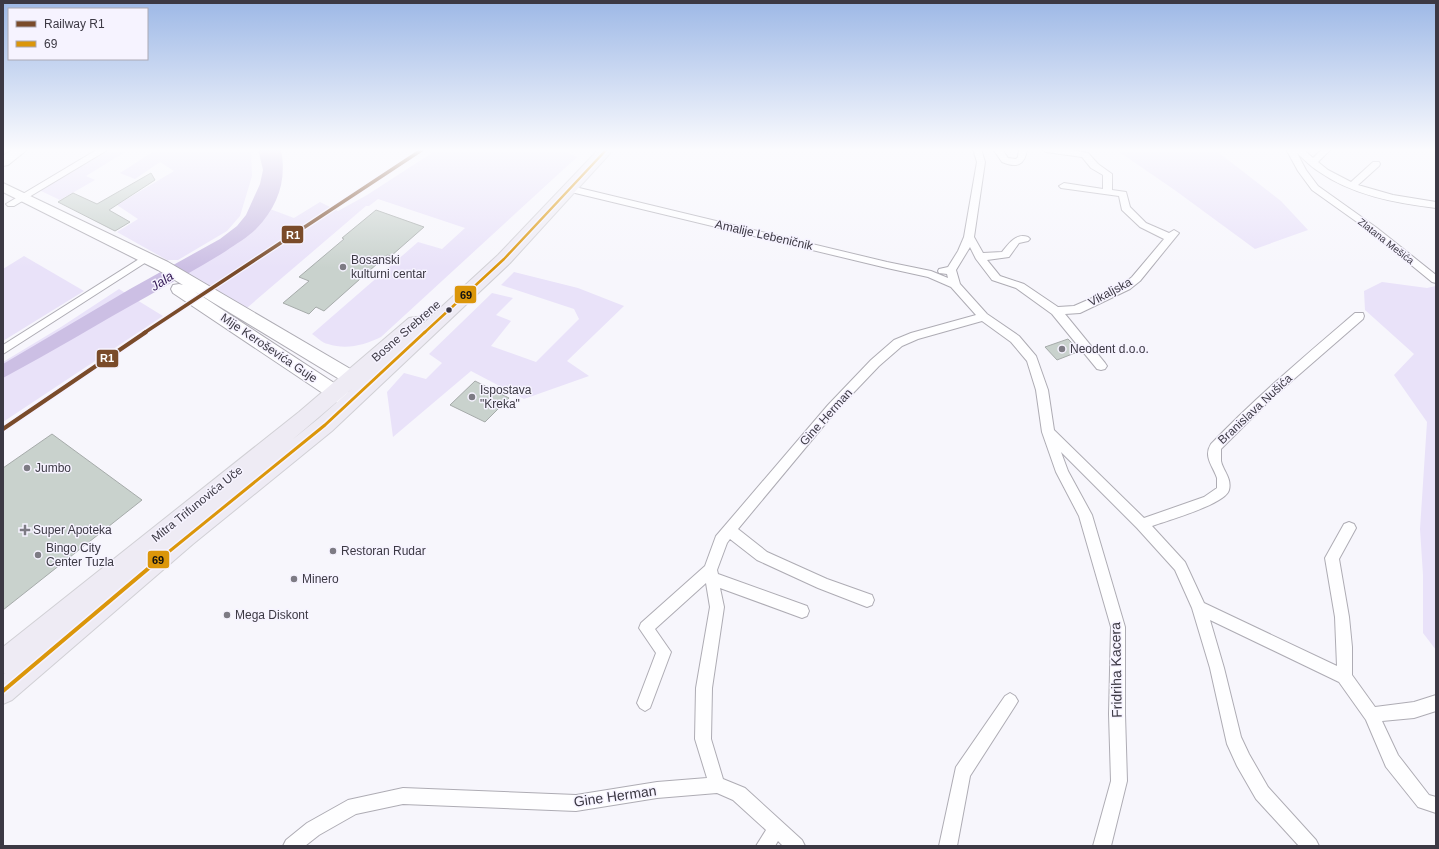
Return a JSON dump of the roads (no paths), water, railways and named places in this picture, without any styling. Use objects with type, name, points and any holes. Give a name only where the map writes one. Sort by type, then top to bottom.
[{"type":"main road","points":[[4,189],[12,200],[141,261]]},
{"type":"main road","name":"Bosne Srebrene","points":[[351,390],[468,277],[555,189]]},
{"type":"main road","name":"Bosne Srebrene","points":[[351,390],[504,259],[571,189]]},
{"type":"main road","name":"Mije Keroševića Guje","points":[[141,261],[193,291],[351,390]]},
{"type":"main road","name":"Mitra Trifunovića Uče","points":[[3,662],[351,390]]},
{"type":"main road","name":"Mitra Trifunovića Uče","points":[[3,691],[185,536],[322,427],[351,390]]},
{"type":"street","points":[[12,200],[33,189]]},
{"type":"street","name":"Amalije Lebeničnik","points":[[571,189],[887,265],[931,274],[955,285]]},
{"type":"street","points":[[931,274],[951,270],[963,251],[969,237],[977,189]]},
{"type":"street","name":"Vikaljska","points":[[1056,311],[1076,310],[1126,287],[1136,279],[1173,236],[1144,225],[1125,208],[1123,194],[1083,189]]},
{"type":"street","name":"Zlatana Mešića","points":[[1315,189],[1374,230],[1436,280]]},
{"type":"street","points":[[1360,189],[1409,202],[1436,205]]},
{"type":"street","points":[[969,237],[980,257],[996,278],[1020,286],[1056,311],[1101,366]]},
{"type":"street","points":[[980,257],[1005,255],[1016,241],[1025,240]]},
{"type":"street","points":[[3,350],[141,261]]},
{"type":"street","points":[[951,270],[955,285]]},
{"type":"street","name":"Fridriha Kacera","points":[[955,285],[983,317],[1014,339],[1032,358],[1042,390],[1048,432],[1062,472],[1085,515],[1118,627],[1117,714],[1119,781],[1102,846]]},
{"type":"street","name":"Branislava Nušića","points":[[1142,524],[1208,502],[1223,490],[1223,478],[1215,462],[1215,447],[1231,430],[1299,367],[1359,316]]},
{"type":"street","name":"Gine Herman","points":[[292,846],[313,829],[354,806],[402,796],[576,803],[657,790],[717,785],[703,739],[704,688],[717,607],[712,574],[721,540],[832,408],[875,363],[898,343],[916,336],[983,317]]},
{"type":"street","points":[[1048,432],[1142,524],[1180,566],[1199,608],[1217,668],[1233,738],[1262,793],[1310,846]]},
{"type":"street","points":[[1344,677],[1346,652],[1342,612],[1332,558],[1349,528]]},
{"type":"street","points":[[729,530],[762,556],[823,584],[867,600]]},
{"type":"street","points":[[712,574],[802,611]]},
{"type":"street","name":"Gine Herman","points":[[645,702],[664,652],[646,628],[712,574]]},
{"type":"street","points":[[1199,608],[1344,677],[1371,715],[1392,761],[1424,801],[1436,805]]},
{"type":"street","points":[[948,846],[962,773],[1010,701]]},
{"type":"street","points":[[1371,715],[1414,710],[1436,703]]},
{"type":"street","points":[[717,785],[739,794],[796,846]]},
{"type":"street","points":[[765,846],[776,829]]},
{"type":"water","name":"Jala","points":[[258,189],[280,189],[275,202],[264,220],[246,238],[207,263],[3,378],[3,364],[130,289],[220,239],[237,226],[246,215]]},
{"type":"rail line","name":"R1","points":[[3,429],[195,299],[363,189]]},
{"type":"place","name":"Bosanski kulturni centar","points":[[343,267]]},
{"type":"place","name":"Neodent d.o.o.","points":[[1062,349]]},
{"type":"place","name":"Ispostava \"Kreka\"","points":[[472,397]]},
{"type":"place","name":"Jumbo","points":[[27,468]]},
{"type":"place","name":"Super Apoteka","points":[[25,530]]},
{"type":"place","name":"Restoran Rudar","points":[[333,551]]},
{"type":"place","name":"Bingo City Center Tuzla","points":[[38,555]]},
{"type":"place","name":"Minero","points":[[294,579]]},
{"type":"place","name":"Mega Diskont","points":[[227,615]]}]
